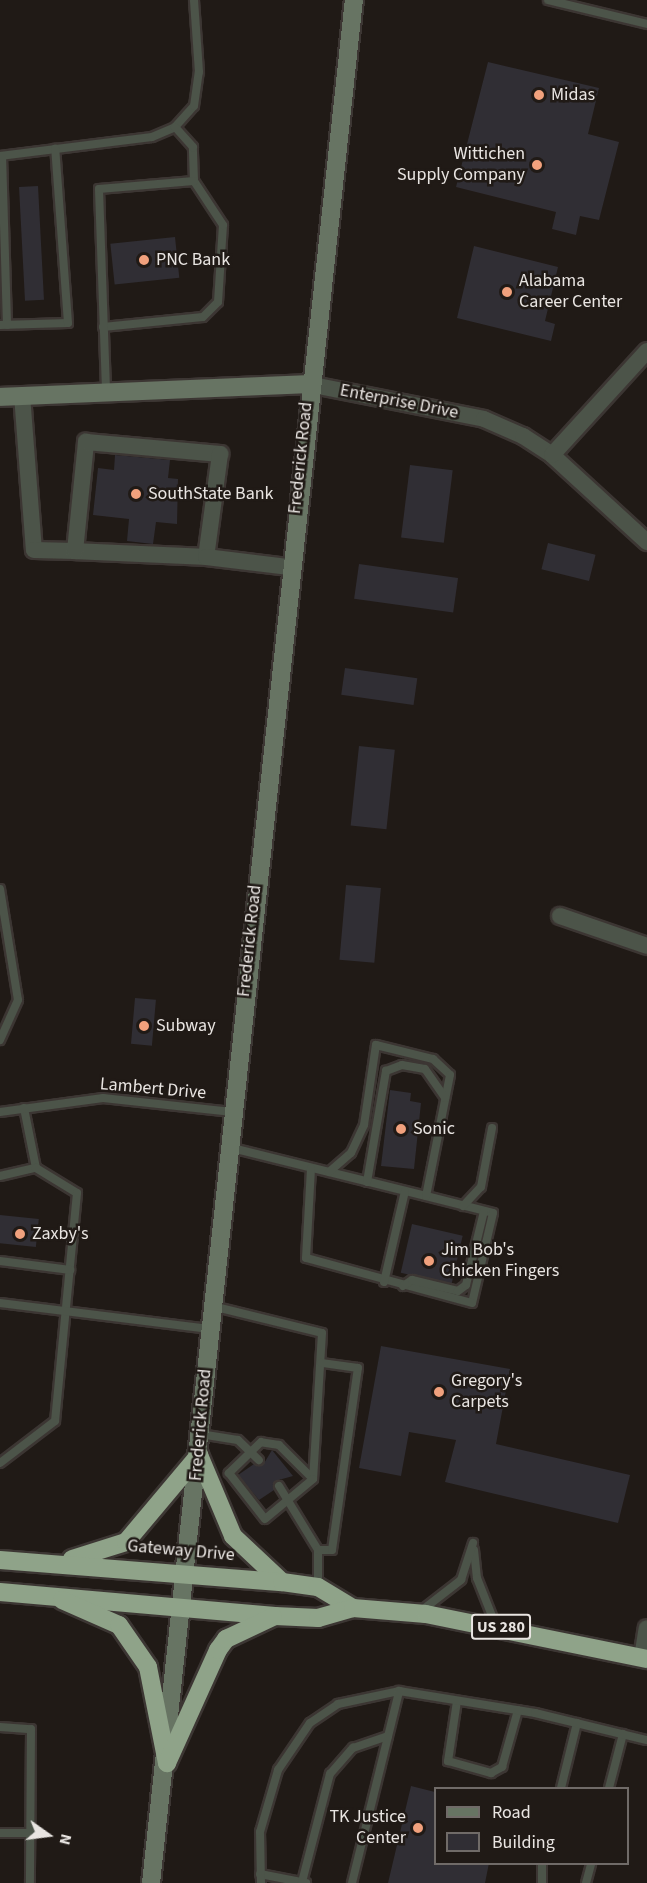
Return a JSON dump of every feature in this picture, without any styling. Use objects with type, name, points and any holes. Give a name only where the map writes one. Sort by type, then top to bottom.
[{"type":"highway","points":[[56,1563],[126,1542],[198,1455],[232,1536],[282,1582]]},
{"type":"highway","name":"Gateway Drive","points":[[0,1560],[186,1571],[282,1582],[318,1587],[353,1608]]},
{"type":"highway","name":"Gateway Drive","points":[[0,1592],[183,1605],[275,1616],[318,1618],[353,1608],[418,1614],[496,1626],[645,1659]]},
{"type":"highway","points":[[46,1594],[119,1625],[131,1641],[148,1667],[167,1763]]},
{"type":"highway","points":[[167,1763],[218,1650],[226,1639],[275,1616]]},
{"type":"main road","name":"Frederick Road","points":[[151,1883],[167,1763],[209,1329],[308,384],[354,0]]},
{"type":"main road","name":"Enterprise Drive","points":[[0,397],[106,390],[308,384]]},
{"type":"street","points":[[552,455],[647,351]]},
{"type":"street","name":"Enterprise Drive","points":[[308,384],[484,419],[552,455],[647,542]]},
{"type":"street","points":[[22,395],[34,550],[206,557],[289,567]]},
{"type":"street","points":[[75,551],[86,442],[220,454],[206,557]]},
{"type":"street","points":[[560,916],[647,946]]},
{"type":"street","points":[[645,1659],[647,1628]]},
{"type":"lane","points":[[55,148],[68,323],[4,325],[1,156],[55,148],[152,137],[175,127],[194,106],[199,72],[194,0]]},
{"type":"lane","points":[[548,0],[647,24]]},
{"type":"lane","points":[[103,327],[212,312],[218,302],[225,234],[194,181],[193,147],[175,127]]},
{"type":"lane","points":[[106,390],[99,189],[194,181]]},
{"type":"lane","points":[[0,889],[18,1000],[0,1040]]},
{"type":"lane","points":[[329,1172],[351,1153],[364,1125],[376,1045],[433,1059],[450,1075],[426,1196]]},
{"type":"lane","points":[[367,1182],[386,1071],[402,1065],[425,1069],[445,1098]]},
{"type":"lane","name":"Lambert Drive","points":[[0,1112],[103,1098],[232,1112]]},
{"type":"lane","points":[[24,1108],[36,1168]]},
{"type":"lane","points":[[464,1206],[481,1187],[492,1128]]},
{"type":"lane","points":[[228,1147],[489,1212]]},
{"type":"lane","points":[[0,1176],[36,1168],[77,1193],[55,1421],[0,1463]]},
{"type":"lane","points":[[311,1168],[306,1258],[384,1282],[472,1303],[489,1212]]},
{"type":"lane","points":[[384,1282],[405,1191]]},
{"type":"lane","points":[[403,1286],[412,1280],[458,1291],[466,1285],[489,1212]]},
{"type":"lane","points":[[0,1262],[70,1270]]},
{"type":"lane","points":[[0,1303],[209,1329]]},
{"type":"lane","points":[[212,1306],[322,1333],[313,1479],[265,1519],[229,1473],[261,1442],[279,1445],[313,1479]]},
{"type":"lane","points":[[318,1550],[332,1550],[358,1368],[321,1363]]},
{"type":"lane","points":[[200,1434],[238,1440],[259,1460]]},
{"type":"lane","points":[[279,1486],[290,1499],[318,1550],[318,1587]]},
{"type":"lane","points":[[418,1614],[461,1580],[473,1543],[477,1578],[496,1626]]},
{"type":"lane","points":[[352,1883],[399,1691]]},
{"type":"lane","points":[[388,1736],[354,1748],[330,1774],[304,1882],[261,1878],[267,1799],[278,1770],[310,1723],[338,1704],[399,1691],[518,1710],[647,1740]]},
{"type":"lane","points":[[457,1701],[447,1761],[491,1773],[502,1767],[518,1710]]},
{"type":"lane","points":[[561,1787],[577,1723]]},
{"type":"lane","points":[[0,1727],[32,1729],[30,1883]]},
{"type":"lane","points":[[609,1787],[623,1734]]},
{"type":"lane","points":[[0,1833],[31,1833]]},
{"type":"lane","points":[[542,1865],[542,1883]]},
{"type":"lane","points":[[586,1883],[590,1865]]},
{"type":"building","name":"Wittichen Supply Company","points":[[488,62],[599,88],[588,134],[619,142],[599,220],[580,216],[576,235],[552,229],[556,212],[456,187]]},
{"type":"building","points":[[38,186],[44,300],[25,301],[19,187]]},
{"type":"building","name":"PNC Bank","points":[[175,237],[179,278],[115,285],[110,244]]},
{"type":"building","name":"Alabama Career Center","points":[[474,246],[558,267],[545,321],[555,324],[551,341],[457,318]]},
{"type":"building","name":"SouthState Bank","points":[[115,455],[170,460],[168,478],[178,479],[177,524],[156,522],[153,544],[127,541],[129,519],[93,515],[98,468],[114,470]]},
{"type":"building","points":[[410,465],[453,470],[444,543],[401,537]]},
{"type":"building","points":[[548,543],[596,555],[589,581],[541,569]]},
{"type":"building","points":[[359,564],[458,578],[453,613],[354,599]]},
{"type":"building","points":[[345,668],[417,678],[414,705],[341,695]]},
{"type":"building","points":[[359,746],[395,750],[386,829],[351,826]]},
{"type":"building","points":[[346,885],[381,888],[374,963],[339,960]]},
{"type":"building","name":"Subway","points":[[135,998],[156,1000],[152,1046],[131,1044]]},
{"type":"building","name":"Sonic","points":[[390,1090],[411,1093],[410,1101],[421,1103],[414,1169],[381,1166]]},
{"type":"building","name":"Zaxby's","points":[[0,1215],[39,1219],[36,1247],[0,1243]]},
{"type":"building","name":"Jim Bob's Chicken Fingers","points":[[412,1224],[463,1236],[451,1284],[401,1273]]},
{"type":"building","points":[[381,1346],[510,1369],[496,1444],[630,1475],[618,1523],[445,1482],[456,1440],[409,1432],[401,1476],[359,1468]]},
{"type":"building","points":[[272,1450],[293,1476],[275,1481],[274,1490],[259,1500],[238,1475],[254,1464],[263,1465]]},
{"type":"building","name":"TK Justice Center","points":[[411,1786],[434,1792],[434,1865],[489,1865],[485,1883],[388,1883]]},
{"type":"place","name":"Midas","points":[[539,95]]},
{"type":"place","name":"Wittichen Supply Company","points":[[537,165]]},
{"type":"place","name":"PNC Bank","points":[[144,260]]},
{"type":"place","name":"Alabama Career Center","points":[[507,292]]},
{"type":"place","name":"SouthState Bank","points":[[136,494]]},
{"type":"place","name":"Subway","points":[[144,1026]]},
{"type":"place","name":"Sonic","points":[[401,1129]]},
{"type":"place","name":"Zaxby's","points":[[20,1234]]},
{"type":"place","name":"Jim Bob's Chicken Fingers","points":[[429,1261]]},
{"type":"place","name":"Gregory's Carpets","points":[[439,1392]]},
{"type":"place","name":"TK Justice Center","points":[[418,1828]]}]
